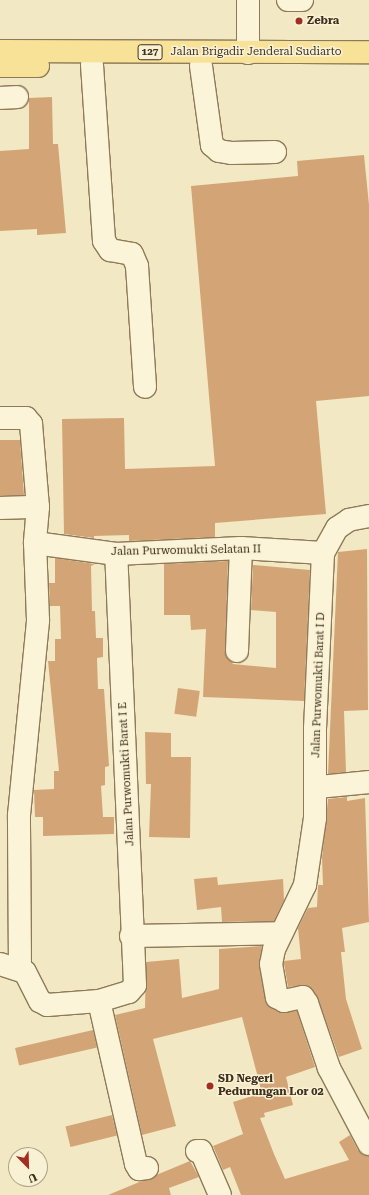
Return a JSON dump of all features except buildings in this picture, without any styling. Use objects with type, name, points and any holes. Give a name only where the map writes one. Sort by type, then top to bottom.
[{"type":"main road","name":"Jalan Brigadir Jenderal Sudiarto","points":[[0,51],[248,53],[369,52]]},
{"type":"main road","name":"Jalan Brigadir Jenderal Sudiarto","points":[[0,66],[369,66]]},
{"type":"street","points":[[248,0],[248,53]]},
{"type":"street","points":[[288,0],[302,0]]},
{"type":"street","points":[[92,65],[104,241],[110,250],[132,254],[137,266],[145,387]]},
{"type":"street","points":[[201,66],[212,145],[219,151],[231,153],[275,152]]},
{"type":"street","points":[[0,418],[26,418],[31,424],[38,507],[35,543],[38,620],[19,815],[10,966],[43,1003],[99,1001],[136,1164],[139,1169],[147,1168]]},
{"type":"street","points":[[0,508],[38,507]]},
{"type":"street","points":[[323,553],[337,528],[349,520],[369,516]]},
{"type":"street","name":"Jalan Purwomukti Selatan II","points":[[35,543],[116,554],[241,548],[323,553]]},
{"type":"street","points":[[237,651],[241,548]]},
{"type":"street","name":"Jalan Purwomukti Barat I D","points":[[323,553],[315,728],[318,787],[305,885],[274,949],[272,976],[280,1000],[303,998],[307,1003],[331,1074],[369,1144]]},
{"type":"street","name":"Jalan Purwomukti Barat I E","points":[[99,1001],[129,992],[136,981],[131,936],[132,886],[116,554]]},
{"type":"street","points":[[318,787],[369,782]]},
{"type":"street","points":[[131,936],[281,933]]},
{"type":"street","points":[[197,1151],[201,1151],[220,1195]]},
{"type":"place","name":"Zebra","points":[[299,21]]},
{"type":"place","name":"SD Negeri Pedurungan Lor 02","points":[[210,1086]]}]
